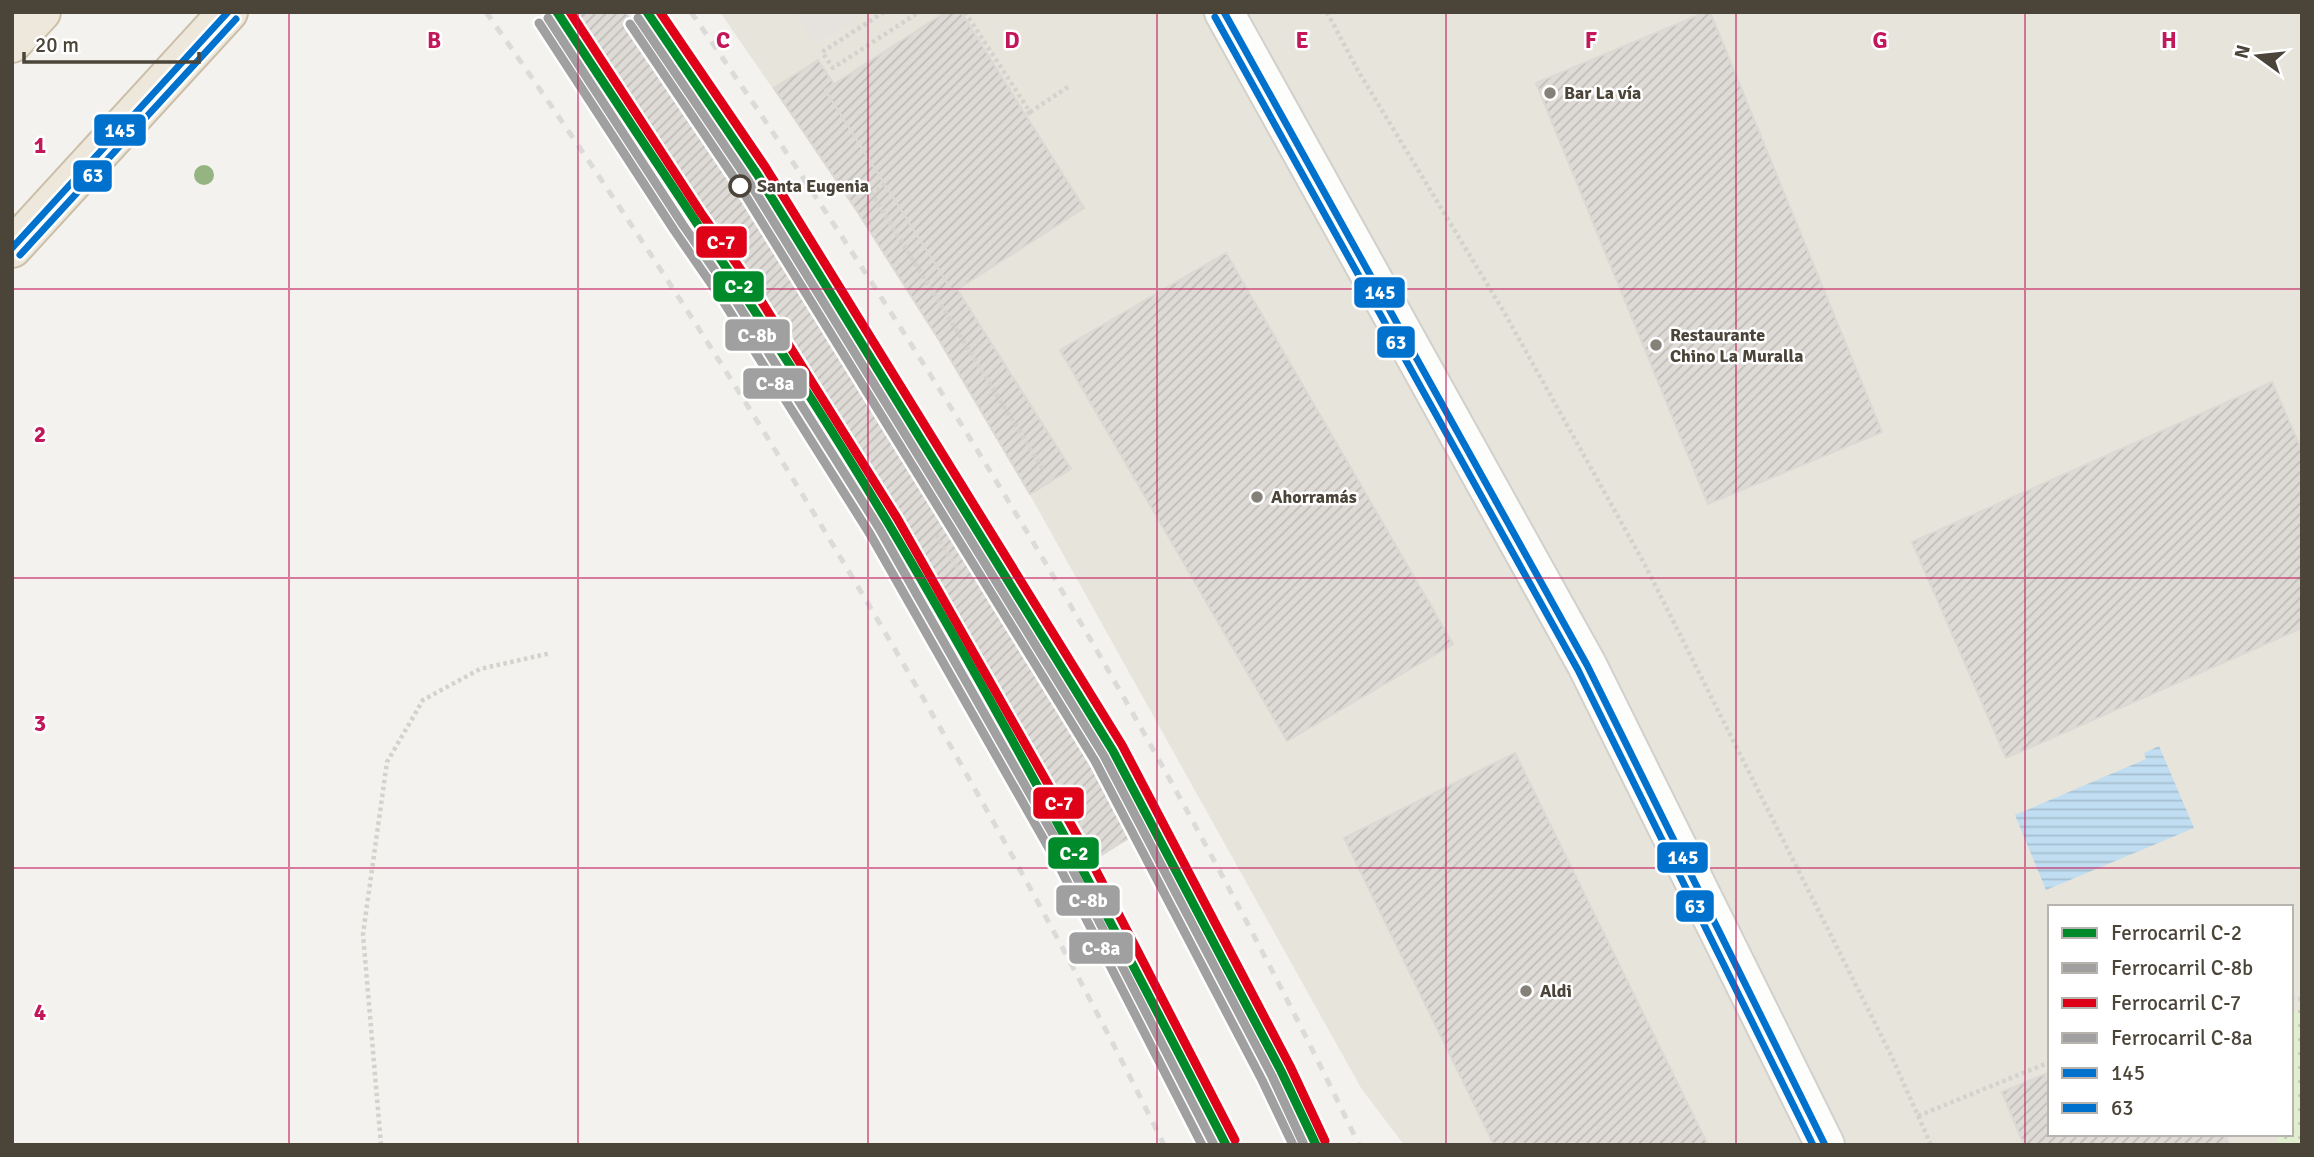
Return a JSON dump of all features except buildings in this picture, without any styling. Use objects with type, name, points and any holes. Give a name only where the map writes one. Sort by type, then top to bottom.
[{"type":"highway","points":[[12,43],[41,12]]},
{"type":"highway","points":[[12,248],[228,12]]},
{"type":"street","points":[[1224,12],[1587,664],[1825,1145]]},
{"type":"path","points":[[884,12],[822,52],[833,68],[919,12]]},
{"type":"path","points":[[965,12],[1028,114],[1068,87]]},
{"type":"path","points":[[1327,12],[1351,60],[1504,312],[1645,565],[1879,1031],[1931,1145]]},
{"type":"path","points":[[886,184],[872,194],[1044,471]]},
{"type":"path","points":[[936,535],[959,571]]},
{"type":"path","points":[[381,1145],[363,934],[387,762],[423,701],[480,669],[551,653]]},
{"type":"path","points":[[1918,1116],[2048,1063]]},
{"type":"shaded area","points":[[720,12],[2302,12],[2302,1145],[1404,1145],[1361,1088],[1030,495],[939,340],[857,211]]},
{"type":"shaded area","points":[[793,12],[868,12],[815,45]]},
{"type":"green space","points":[[2302,1008],[2302,1145],[2279,1145],[2276,1136],[2293,1136],[2293,1012]]},
{"type":"water","points":[[2159,746],[2194,828],[2046,890],[2015,815],[2146,759],[2144,753]]},
{"type":"railway","points":[[486,12],[654,259],[865,598],[1043,912],[1164,1145]]},
{"type":"railway","points":[[691,12],[874,286],[1047,566],[1130,708],[1209,852],[1359,1145]]},
{"type":"rail line","name":"C-2","points":[[557,12],[767,330],[933,599],[1020,754],[1226,1145]]},
{"type":"rail line","name":"C-7","points":[[570,12],[750,283],[897,518],[1086,851],[1235,1140]]},
{"type":"rail line","name":"C-2","points":[[647,12],[757,174],[1113,751],[1281,1071],[1316,1145]]},
{"type":"rail line","name":"C-7","points":[[660,12],[766,168],[1122,745],[1290,1066],[1325,1141]]},
{"type":"rail line","name":"C-8b","points":[[548,18],[732,295],[879,528],[1068,861],[1214,1145]]},
{"type":"rail line","name":"C-8b","points":[[638,18],[748,180],[1104,756],[1272,1076],[1304,1145]]},
{"type":"rail line","name":"C-8a","points":[[539,23],[723,301],[870,534],[1059,866],[1202,1145]]},
{"type":"rail line","name":"C-8a","points":[[630,24],[739,185],[1095,761],[1262,1080],[1293,1145]]},
{"type":"transit line","name":"145","points":[[12,248],[228,12]]},
{"type":"transit line","name":"145","points":[[1224,12],[1587,665],[1825,1145]]},
{"type":"transit line","name":"63","points":[[1215,17],[1578,670],[1813,1145]]},
{"type":"transit line","name":"63","points":[[20,255],[236,19]]},
{"type":"place","name":"Bar La vía","points":[[1550,93]]},
{"type":"place","name":"Santa Eugenia","points":[[740,186]]},
{"type":"place","name":"Restaurante Chino La Muralla","points":[[1656,345]]},
{"type":"place","name":"Ahorramás","points":[[1257,497]]},
{"type":"place","name":"Aldi","points":[[1526,991]]}]
